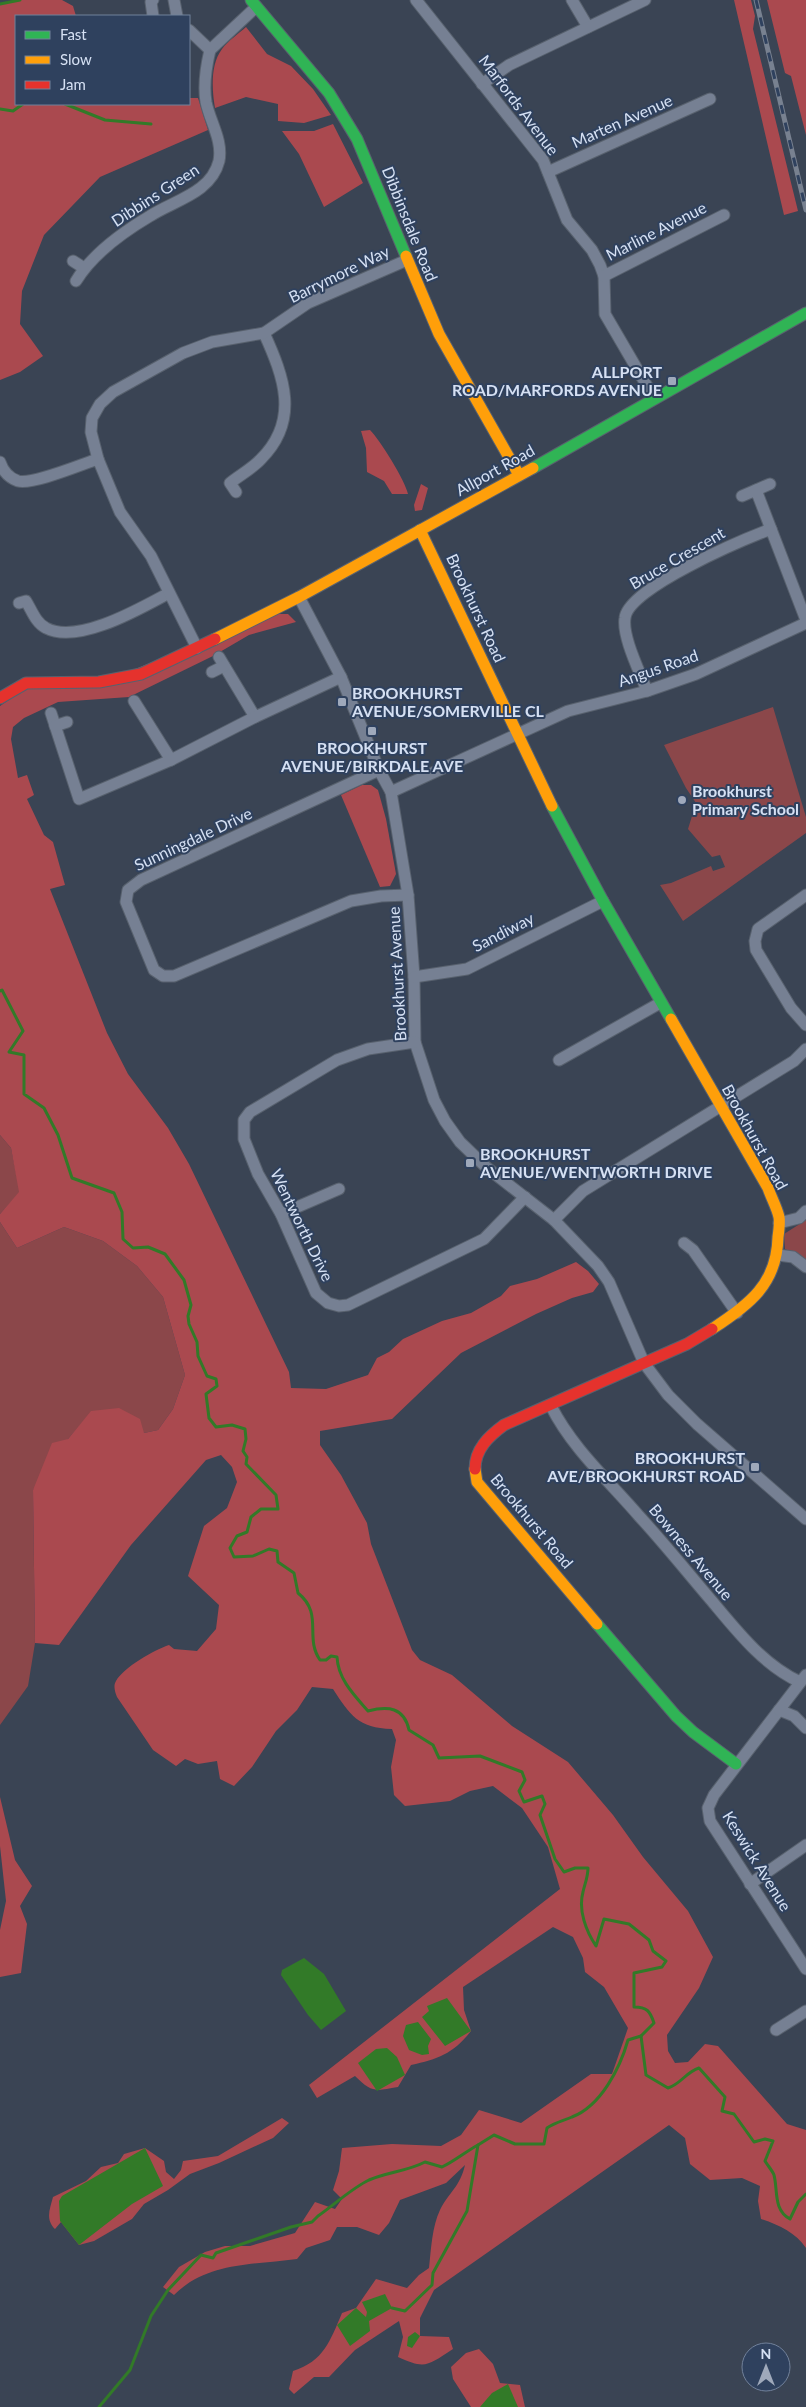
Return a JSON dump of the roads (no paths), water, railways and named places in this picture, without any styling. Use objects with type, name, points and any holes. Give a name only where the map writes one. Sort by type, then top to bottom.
[{"type":"street","points":[[152,15],[150,10],[151,2],[154,0]]},
{"type":"street","points":[[174,0],[177,15]]},
{"type":"street","name":"Marfords Avenue","points":[[416,0],[543,160],[567,220],[592,250],[604,276],[605,314],[654,398]]},
{"type":"street","points":[[572,0],[588,27]]},
{"type":"street","points":[[482,84],[509,65],[645,0]]},
{"type":"street","points":[[190,31],[210,50],[253,4]]},
{"type":"street","name":"Dibbinsdale Road","points":[[253,4],[329,93],[357,139],[398,233],[406,260],[439,334],[519,475]]},
{"type":"street","name":"Dibbins Green","points":[[76,281],[84,268],[120,235],[152,214],[185,198],[212,177],[219,160],[218,136],[206,101],[205,72],[210,50]]},
{"type":"street","name":"Marten Avenue","points":[[548,172],[710,99]]},
{"type":"street","name":"Marline Avenue","points":[[604,276],[724,215]]},
{"type":"street","name":"Barrymore Way","points":[[197,648],[151,556],[120,512],[98,459],[91,432],[92,418],[100,404],[114,392],[197,346],[264,333],[308,303],[406,260]]},
{"type":"street","points":[[73,262],[84,268]]},
{"type":"street","name":"Allport Road","points":[[0,698],[26,683],[99,682],[141,674],[197,648],[299,597],[806,314]]},
{"type":"street","points":[[230,482],[261,459],[282,430],[286,411],[284,385],[264,333]]},
{"type":"street","points":[[0,462],[4,472],[18,481],[31,481],[98,459]]},
{"type":"street","points":[[742,496],[770,484]]},
{"type":"street","points":[[756,490],[806,621]]},
{"type":"street","name":"Bruce Crescent","points":[[647,691],[624,629],[627,608],[643,596],[726,546],[771,529]]},
{"type":"street","name":"Brookhurst Road","points":[[420,530],[543,789],[602,901],[768,1188],[779,1217],[778,1255],[770,1276],[756,1296],[737,1313],[687,1344],[551,1406],[504,1425],[489,1435],[481,1444],[475,1466],[477,1482],[676,1716],[693,1732],[736,1764]]},
{"type":"street","points":[[19,603],[26,601],[37,621],[47,628],[59,632],[73,632],[118,621],[169,593]]},
{"type":"street","name":"Brookhurst Avenue","points":[[299,597],[341,677],[379,770],[391,792],[408,895],[414,977],[415,1042],[434,1100],[445,1122],[460,1142],[486,1166],[554,1220],[598,1266],[609,1282],[644,1364],[668,1395],[697,1424],[806,1519]]},
{"type":"street","name":"Angus Road","points":[[391,792],[568,711],[647,691],[696,674],[806,621]]},
{"type":"street","points":[[212,672],[222,661],[254,717]]},
{"type":"street","points":[[51,713],[79,799],[171,760],[254,717],[341,677]]},
{"type":"street","points":[[134,701],[171,760]]},
{"type":"street","points":[[55,726],[67,722]]},
{"type":"street","name":"Sunningdale Drive","points":[[379,770],[141,880],[128,890],[126,902],[154,970],[163,976],[174,976],[351,901],[381,896],[408,895]]},
{"type":"street","points":[[806,895],[758,929],[755,941],[756,950],[781,992],[791,1008],[806,1025]]},
{"type":"street","name":"Sandiway","points":[[414,977],[467,969],[602,901]]},
{"type":"street","points":[[559,1060],[660,1003]]},
{"type":"street","name":"Wentworth Drive","points":[[415,1042],[368,1049],[337,1060],[250,1112],[247,1116],[242,1129],[244,1139],[258,1174],[281,1214],[316,1293],[328,1303],[339,1306],[348,1305],[484,1239],[525,1197]]},
{"type":"street","points":[[554,1220],[584,1191],[720,1105],[794,1061],[806,1049]]},
{"type":"street","points":[[281,1214],[339,1189]]},
{"type":"street","points":[[779,1223],[798,1218],[806,1211]]},
{"type":"street","points":[[692,1244],[737,1313]]},
{"type":"street","points":[[778,1255],[793,1257],[806,1267]]},
{"type":"street","name":"Bowness Avenue","points":[[551,1406],[558,1421],[578,1448],[640,1516],[744,1639],[784,1674],[803,1678]]},
{"type":"street","name":"Keswick Avenue","points":[[803,1678],[780,1710],[736,1764],[714,1795],[708,1808],[710,1822],[806,1969]]},
{"type":"street","points":[[780,1710],[794,1716],[806,1728]]},
{"type":"street","points":[[750,1884],[806,1845]]},
{"type":"street","points":[[776,2030],[806,2011]]},
{"type":"waterway","points":[[0,4],[20,0]]},
{"type":"waterway","points":[[0,109],[13,111],[22,105]]},
{"type":"waterway","points":[[68,105],[105,120],[151,124]]},
{"type":"waterway","points":[[0,991],[2,990],[23,1031],[9,1052],[24,1055],[24,1094],[44,1108],[58,1135],[72,1178],[114,1193],[122,1212],[123,1239],[133,1248],[148,1247],[165,1254],[184,1280],[191,1305],[188,1316],[189,1324],[197,1342],[198,1356],[207,1376],[216,1379],[217,1386],[206,1394],[209,1418],[216,1427],[232,1425],[245,1429],[246,1439],[243,1451],[247,1457],[246,1464],[276,1495],[278,1509],[261,1509],[251,1517],[247,1532],[237,1536],[230,1548],[234,1557],[253,1556],[269,1549],[277,1551],[278,1562],[294,1573],[298,1593],[306,1601],[310,1609],[313,1643],[320,1660],[326,1660],[331,1656],[337,1657],[344,1680],[352,1693],[368,1711],[388,1709],[399,1713],[407,1722],[409,1730],[433,1745],[439,1758],[480,1756],[522,1772],[525,1780],[519,1791],[524,1802],[542,1796],[545,1804],[540,1815],[555,1859],[564,1872],[575,1868],[588,1868],[582,1899],[582,1913],[586,1927],[596,1946],[604,1919],[629,1924],[649,1940],[653,1951],[666,1961],[662,1967],[634,1973],[634,2007],[647,2010],[654,2023],[641,2036],[646,2075],[668,2088],[690,2072],[699,2068],[725,2097],[722,2111],[734,2114],[754,2142],[765,2139],[773,2141],[765,2161],[774,2175],[777,2199],[785,2215],[790,2219],[798,2202],[806,2194]]},
{"type":"waterway","points":[[478,2145],[494,2135],[515,2144],[544,2144],[547,2128],[582,2112],[592,2104],[608,2085],[620,2062],[628,2040],[641,2036]]},
{"type":"waterway","points":[[99,2407],[130,2370],[151,2316],[168,2290],[201,2255],[213,2258],[216,2253],[291,2227],[312,2222],[350,2192],[369,2180],[425,2162],[442,2167],[478,2145],[467,2211],[433,2273],[432,2285],[405,2311],[392,2308]]},
{"type":"railway","points":[[756,0],[806,210]]},
{"type":"place","name":"ALLPORT ROAD/MARFORDS AVENUE","points":[[672,381]]},
{"type":"place","name":"BROOKHURST AVENUE/SOMERVILLE CL","points":[[342,702]]},
{"type":"place","name":"BROOKHURST AVENUE/BIRKDALE AVE","points":[[372,731]]},
{"type":"place","name":"Brookhurst Primary School","points":[[682,800]]},
{"type":"place","name":"BROOKHURST AVENUE/WENTWORTH DRIVE","points":[[470,1163]]},
{"type":"place","name":"BROOKHURST AVE/BROOKHURST ROAD","points":[[755,1467]]}]
